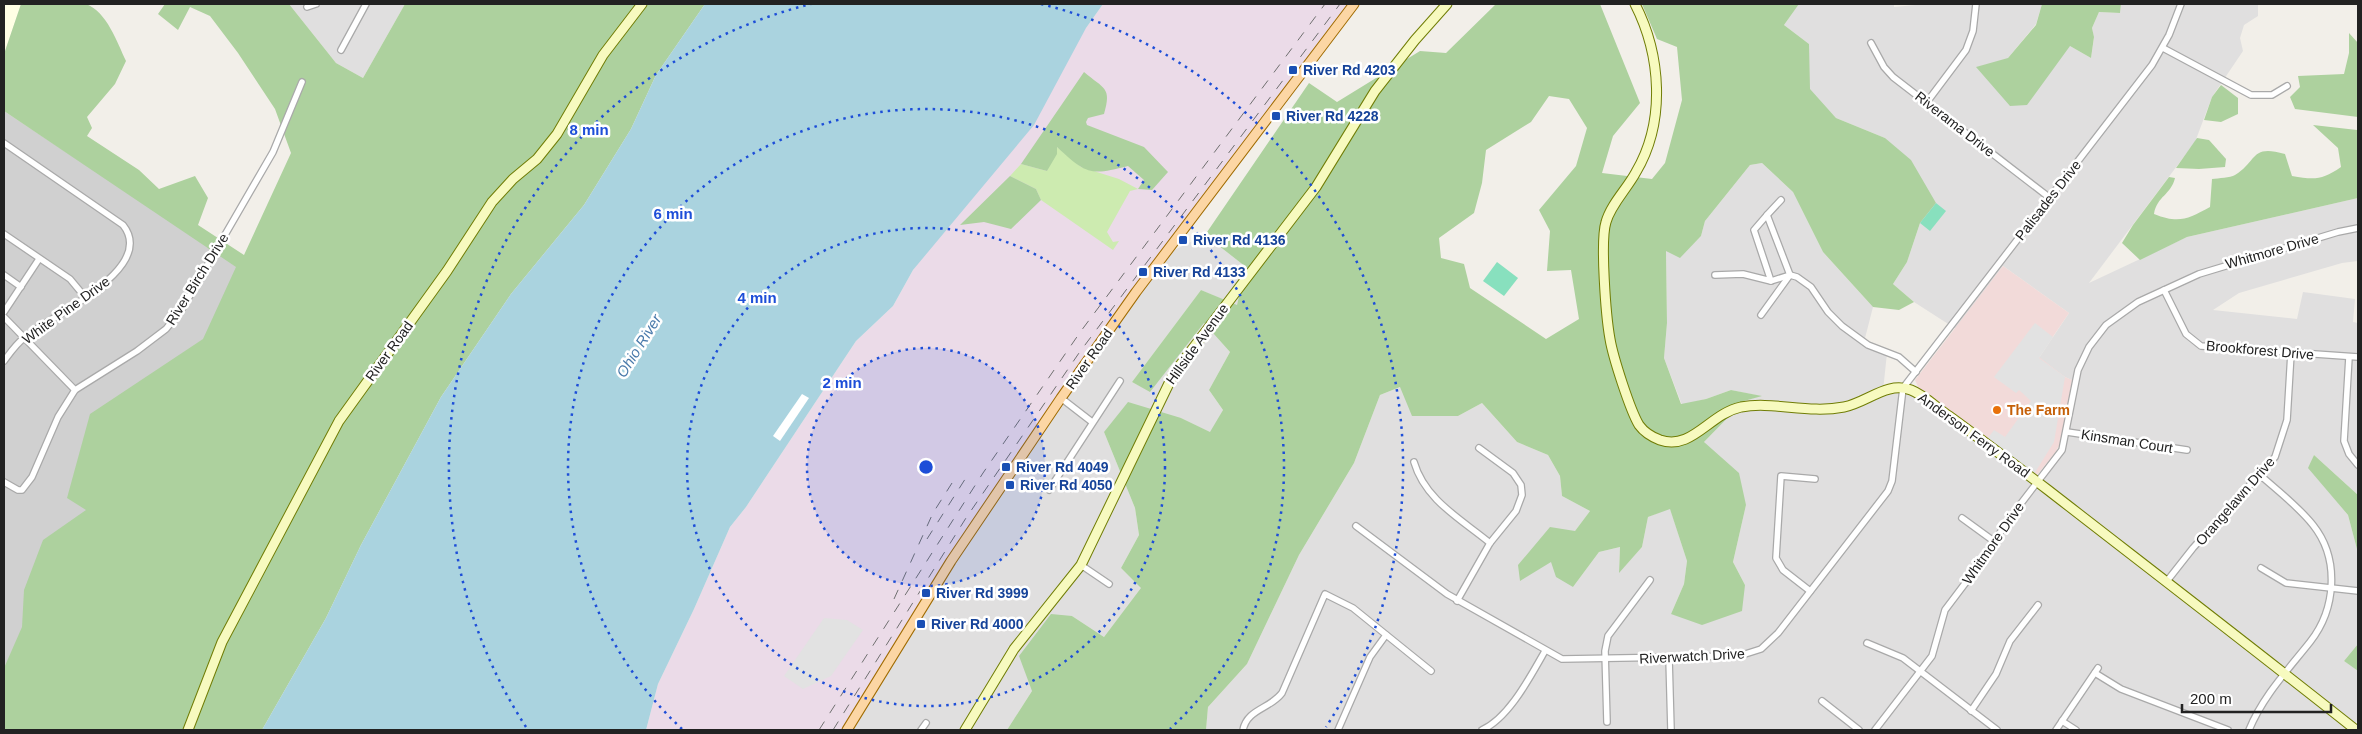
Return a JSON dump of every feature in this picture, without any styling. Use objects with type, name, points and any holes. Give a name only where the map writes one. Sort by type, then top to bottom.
[{"type":"main road","name":"River Road","points":[[847,730],[952,561],[1061,398],[1136,292],[1354,4]]},
{"type":"street","points":[[307,7],[316,4]]},
{"type":"street","points":[[341,50],[366,4]]},
{"type":"street","name":"River Road","points":[[188,730],[222,642],[339,421],[447,271],[492,202],[513,179],[537,159],[557,134],[602,56],[642,4]]},
{"type":"street","name":"Hillside Avenue","points":[[965,730],[1014,649],[1081,565],[1174,373],[1316,187],[1375,91],[1415,40],[1447,4]]},
{"type":"street","name":"Anderson Ferry Road","points":[[1635,4],[1647,30],[1654,57],[1657,85],[1655,113],[1645,153],[1636,172],[1610,212],[1603,237],[1610,340],[1640,427],[1657,439],[1677,443],[1692,436],[1715,418],[1742,407],[1810,411],[1831,409],[1861,402],[1889,388],[1903,388],[1914,391],[2038,482],[2356,730]]},
{"type":"street","points":[[1927,102],[1966,50],[1973,30],[1976,4]]},
{"type":"street","name":"Palisades Drive","points":[[1903,388],[2147,72],[2163,48],[2181,4]]},
{"type":"street","name":"Riverama Drive","points":[[1871,43],[1888,72],[2050,198]]},
{"type":"street","points":[[2163,48],[2251,95],[2272,95],[2287,86]]},
{"type":"street","name":"River Birch Drive","points":[[4,482],[22,490],[32,477],[58,418],[75,390],[137,351],[173,321],[273,152],[302,82]]},
{"type":"street","name":"White Pine Drive","points":[[4,144],[123,225],[129,232],[131,247],[114,275],[25,337],[4,361]]},
{"type":"street","points":[[1772,281],[1754,230],[1781,200]]},
{"type":"street","points":[[1767,215],[1790,276]]},
{"type":"street","name":"Whitmore Drive","points":[[1875,730],[1934,652],[1945,610],[2062,450],[2067,432],[2074,380],[2089,347],[2115,317],[2138,302],[2220,266],[2358,228]]},
{"type":"street","points":[[4,234],[70,279],[85,297]]},
{"type":"street","points":[[4,312],[40,259]]},
{"type":"street","points":[[1715,275],[1743,274],[1772,281],[1790,276],[1797,277],[1811,287],[1828,312],[1846,329],[1868,345],[1899,358],[1916,372]]},
{"type":"street","points":[[4,275],[21,287]]},
{"type":"street","points":[[1761,315],[1790,276]]},
{"type":"street","name":"Brookforest Drive","points":[[2164,290],[2182,328],[2196,344],[2212,348],[2358,357]]},
{"type":"street","points":[[4,317],[75,390]]},
{"type":"street","name":"Orangelawn Drive","points":[[2167,581],[2193,548],[2275,457],[2286,425],[2291,353]]},
{"type":"street","points":[[2349,357],[2344,441],[2349,454],[2358,465]]},
{"type":"street","points":[[1049,490],[1120,381]]},
{"type":"street","name":"Riverwatch Drive","points":[[1356,526],[1457,601],[1545,651],[1568,661],[1739,656],[1761,649],[1778,633],[1890,486],[1903,388]]},
{"type":"street","points":[[1061,398],[1092,422]]},
{"type":"street","name":"Kinsman Court","points":[[2067,432],[2187,450]]},
{"type":"street","points":[[1457,601],[1490,543],[1516,511],[1521,500],[1522,485],[1513,473],[1479,448]]},
{"type":"street","points":[[1414,462],[1420,479],[1430,494],[1490,543]]},
{"type":"street","points":[[2249,730],[2261,703],[2318,630],[2326,613],[2332,588],[2328,554],[2318,533],[2305,516],[2260,475]]},
{"type":"street","points":[[1810,591],[1783,570],[1776,554],[1781,476],[1815,479]]},
{"type":"street","points":[[1962,518],[1994,542]]},
{"type":"street","points":[[1081,565],[1109,584]]},
{"type":"street","points":[[2261,568],[2286,583],[2358,591]]},
{"type":"street","points":[[1607,722],[1606,644],[1611,630],[1650,580]]},
{"type":"street","points":[[1244,730],[1250,716],[1274,702],[1282,693],[1325,594],[1347,604],[1431,671]]},
{"type":"street","points":[[1971,710],[1996,674],[2010,641],[2038,605]]},
{"type":"street","points":[[1338,730],[1370,657],[1386,635]]},
{"type":"street","points":[[1867,643],[1903,658],[1997,730]]},
{"type":"street","points":[[1482,730],[1501,717],[1523,688],[1545,651]]},
{"type":"street","points":[[1669,658],[1671,730]]},
{"type":"street","points":[[2056,730],[2096,670],[2121,689],[2228,730]]},
{"type":"street","points":[[1822,701],[1859,730]]},
{"type":"street","points":[[2062,721],[2076,730]]},
{"type":"street","points":[[921,730],[926,723]]},
{"type":"shaded area","points":[[4,4],[21,4],[4,54]]},
{"type":"shaded area","points":[[289,4],[405,4],[363,78],[336,63]]},
{"type":"shaded area","points":[[1103,4],[1354,4],[1136,292],[998,491],[847,730],[646,730],[658,684],[730,527],[746,507],[856,341],[893,306],[913,270]]},
{"type":"shaded area","points":[[1799,4],[1894,4],[1894,7],[1926,4],[2042,4],[2036,24],[2008,58],[2070,46],[2091,58],[2094,38],[2092,28],[2099,12],[2120,13],[2121,4],[2258,4],[2258,16],[2244,25],[2240,38],[2243,51],[2212,97],[2195,142],[2089,283],[2187,237],[2358,198],[2358,261],[2342,263],[2239,293],[2213,310],[2297,319],[2303,292],[2355,299],[2353,322],[2358,323],[2358,495],[2314,455],[2309,468],[2348,515],[2358,553],[2358,644],[2344,661],[2358,671],[2358,719],[2353,728],[2356,730],[1206,730],[1208,707],[1247,664],[1299,555],[1354,463],[1380,395],[1400,387],[1458,416],[1482,403],[1517,442],[1548,455],[1560,476],[1562,496],[1590,511],[1552,562],[1573,587],[1599,552],[1620,547],[1619,572],[1642,547],[1648,517],[1670,508],[1687,561],[1684,584],[1671,614],[1745,585],[1733,562],[1746,505],[1704,442],[1744,401],[1760,396],[1731,390],[1682,405],[1664,358],[1667,323],[1666,250],[1680,257],[1701,236],[1705,221],[1750,165],[1762,163],[1793,192],[1823,252],[1873,307],[1864,342],[1887,353],[1883,391],[1914,391],[2037,482],[2058,456],[2074,381],[2065,377],[2039,358],[2069,313],[2003,266],[1956,329],[1914,302],[1893,284],[1907,262],[1920,223],[1885,138],[1836,118],[1809,89],[1809,44],[1784,25]]},
{"type":"shaded area","points":[[4,111],[238,266],[30,730],[4,730]]},
{"type":"shaded area","points":[[1205,235],[1246,267],[1237,306],[1201,290],[1132,382],[1150,391],[1204,323],[1230,352],[1209,390],[1223,410],[1211,433],[1181,418],[1104,432],[1135,508],[1139,535],[1121,568],[1142,588],[1104,637],[1072,616],[1032,691],[1007,730],[847,730],[951,561],[1164,255]]},
{"type":"shaded area","points":[[2003,266],[2069,313],[2039,357],[2065,377],[2072,380],[2062,440],[2055,453],[2037,475],[2032,475],[1919,389],[1915,380]]},
{"type":"shaded area","points":[[2035,323],[2053,337],[2039,358],[2065,377],[2054,442],[2034,474],[1988,438],[1994,430],[2005,437],[2031,401],[2019,390],[2016,393],[1994,377]]},
{"type":"shaded area","points":[[824,618],[847,620],[863,630],[831,676],[803,689],[784,676]]},
{"type":"green space","points":[[21,4],[86,4],[100,14],[115,37],[126,61],[115,84],[87,117],[92,128],[87,136],[139,170],[159,189],[195,176],[208,198],[198,225],[244,255],[291,153],[275,109],[238,53],[210,16],[190,7],[178,30],[158,14],[165,4],[289,4],[336,63],[363,78],[405,4],[705,4],[656,75],[631,129],[584,205],[511,294],[441,397],[361,545],[326,618],[262,730],[4,730],[4,668],[22,627],[24,590],[43,540],[86,510],[67,498],[90,414],[203,339],[236,267],[4,111],[4,54]]},
{"type":"green space","points":[[1496,4],[1600,4],[1640,103],[1613,136],[1602,173],[1652,179],[1665,163],[1682,100],[1677,47],[1657,39],[1642,4],[1799,4],[1784,25],[1809,44],[1810,89],[1836,118],[1885,138],[1911,160],[1936,203],[1920,223],[1907,262],[1893,284],[1914,302],[1899,310],[1873,307],[1823,252],[1793,192],[1762,163],[1750,165],[1705,221],[1701,236],[1680,258],[1666,251],[1667,323],[1664,358],[1681,404],[1706,399],[1731,390],[1762,396],[1744,401],[1704,442],[1739,473],[1746,505],[1733,562],[1745,585],[1742,611],[1702,625],[1671,614],[1684,584],[1687,561],[1670,509],[1648,517],[1642,547],[1619,573],[1620,547],[1599,552],[1573,587],[1556,577],[1551,562],[1520,581],[1518,565],[1550,527],[1575,531],[1590,511],[1562,496],[1560,476],[1548,455],[1517,442],[1482,403],[1458,416],[1412,416],[1400,387],[1380,395],[1354,463],[1299,555],[1247,664],[1208,707],[1206,730],[1007,730],[1032,691],[1019,656],[1051,614],[1072,616],[1104,637],[1141,588],[1121,568],[1139,535],[1135,508],[1104,432],[1128,402],[1181,418],[1210,432],[1223,410],[1209,390],[1230,352],[1204,323],[1150,392],[1132,382],[1201,290],[1237,305],[1246,267],[1205,235],[1309,83],[1337,102],[1420,51],[1446,53]],"holes":[[[1549,96],[1569,99],[1587,128],[1576,166],[1539,210],[1550,231],[1547,271],[1571,270],[1579,319],[1546,339],[1470,288],[1464,264],[1441,258],[1439,238],[1474,213],[1482,183],[1486,150],[1531,122]]]},
{"type":"green space","points":[[2042,4],[2121,4],[2120,13],[2099,12],[2092,28],[2094,37],[2091,58],[2070,46],[2027,105],[2010,106],[1976,67],[2008,58],[2036,25]]},
{"type":"green space","points":[[2349,33],[2358,43],[2358,117],[2295,109],[2290,97],[2300,87],[2298,76],[2344,74],[2349,53]]},
{"type":"green space","points":[[1084,72],[1104,89],[1107,98],[1104,114],[1088,118],[1087,125],[1144,147],[1168,172],[1152,190],[1138,189],[1144,180],[1128,166],[1096,172],[1082,168],[1057,147],[1057,154],[1047,171],[1021,164]]},
{"type":"green space","points":[[2221,85],[2238,98],[2238,114],[2221,122],[2204,120],[2212,97]]},
{"type":"green space","points":[[2313,125],[2357,130],[2358,198],[2187,237],[2140,260],[2122,243],[2169,177],[2175,178],[2173,184],[2158,203],[2154,214],[2170,219],[2183,219],[2210,207],[2212,179],[2235,175],[2256,156],[2266,151],[2285,154],[2292,176],[2318,178],[2341,167],[2338,148]]},
{"type":"green space","points":[[2197,138],[2209,140],[2226,159],[2225,167],[2176,168]]},
{"type":"green space","points":[[1057,147],[1081,167],[1119,179],[1138,189],[1130,191],[1107,232],[1113,242],[1119,241],[1113,250],[1041,200],[1036,189],[1010,176],[1021,164],[1047,171]]},
{"type":"green space","points":[[1010,176],[1036,189],[1041,200],[1011,229],[984,222],[960,225]]},
{"type":"green space","points":[[1936,203],[1946,211],[1930,231],[1920,223]]},
{"type":"green space","points":[[1497,262],[1518,278],[1504,296],[1483,281]]},
{"type":"green space","points":[[2314,455],[2358,495],[2358,553],[2348,515],[2308,468]]},
{"type":"green space","points":[[2358,644],[2358,671],[2344,661]]},
{"type":"water","name":"Ohio River","points":[[705,4],[1103,4],[1086,28],[1034,125],[913,270],[893,306],[856,341],[746,507],[730,527],[658,684],[646,730],[262,730],[326,618],[361,545],[441,397],[511,294],[584,205],[631,129],[656,75]]},
{"type":"pier","points":[[802,394],[809,398],[780,441],[773,436]]},
{"type":"railway","points":[[819,730],[983,473],[1081,331],[1325,4]]},
{"type":"railway","points":[[833,730],[966,518],[1079,353],[1340,4]]},
{"type":"railway","points":[[927,539],[969,473]]},
{"type":"railway","points":[[894,599],[933,513],[952,483]]},
{"type":"place","name":"River Rd 4203","points":[[1293,70]]},
{"type":"place","name":"River Rd 4228","points":[[1276,116]]},
{"type":"place","name":"River Rd 4136","points":[[1183,240]]},
{"type":"place","name":"River Rd 4133","points":[[1143,272]]},
{"type":"place","name":"The Farm","points":[[1997,410]]},
{"type":"place","name":"River Rd 4049","points":[[1006,467]]},
{"type":"place","name":"River Rd 4050","points":[[1010,485]]},
{"type":"place","name":"River Rd 3999","points":[[926,593]]},
{"type":"place","name":"River Rd 4000","points":[[921,624]]}]
